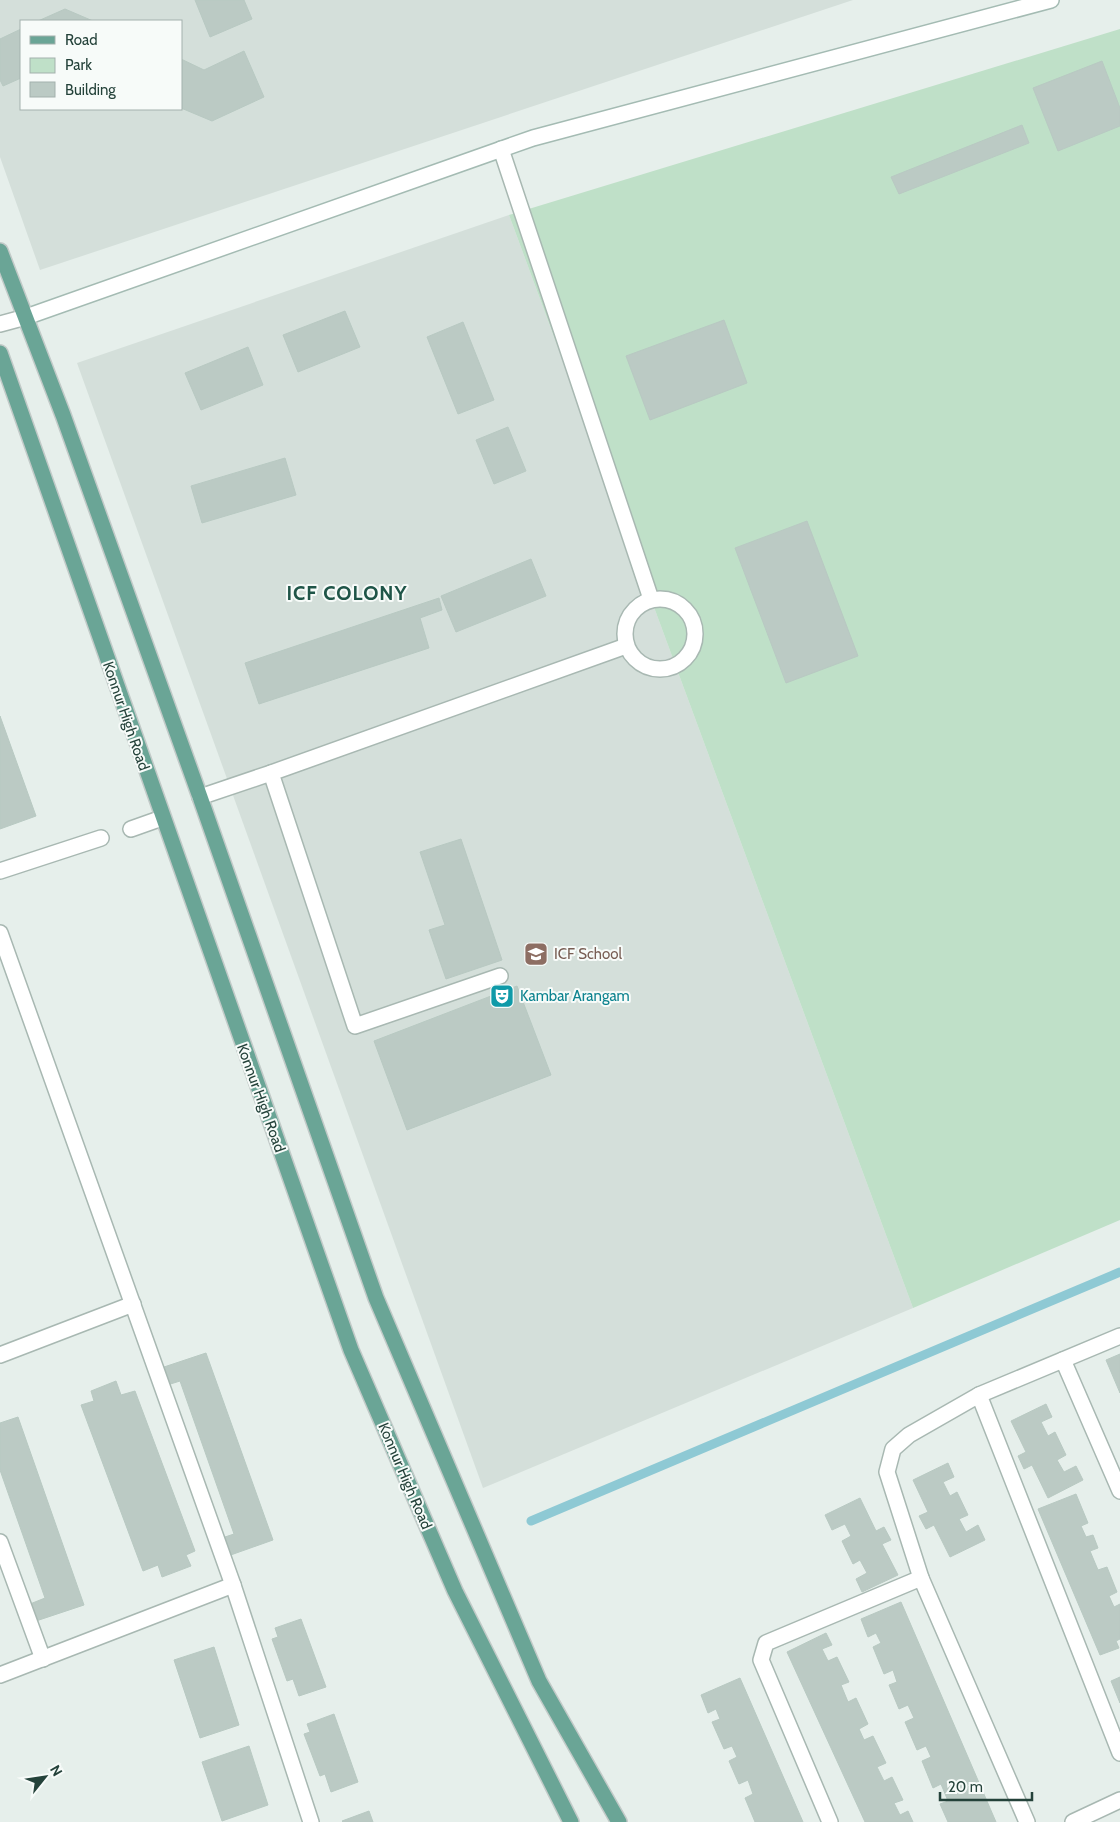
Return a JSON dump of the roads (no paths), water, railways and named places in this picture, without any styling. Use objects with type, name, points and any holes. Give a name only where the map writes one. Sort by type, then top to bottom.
[{"type":"main road","points":[[0,251],[26,317],[200,797],[376,1298],[539,1681],[619,1822]]},
{"type":"main road","name":"Konnur High Road","points":[[0,353],[162,818],[351,1350],[454,1591],[571,1822]]},
{"type":"street","points":[[0,324],[26,317],[542,136],[1051,0]]},
{"type":"street","points":[[501,150],[651,599]]},
{"type":"street","points":[[662,598],[674,601],[690,617],[694,628],[691,650],[684,659],[674,666],[652,668],[641,664],[632,656],[626,646],[626,622],[640,604],[651,599],[662,598]]},
{"type":"street","points":[[200,797],[626,646]]},
{"type":"street","points":[[271,773],[355,1026],[500,976]]},
{"type":"street","points":[[131,828],[162,818]]},
{"type":"street","points":[[0,871],[101,838]]},
{"type":"street","points":[[0,933],[233,1585],[311,1822]]},
{"type":"street","points":[[0,1355],[133,1304]]},
{"type":"street","points":[[1027,1822],[921,1578],[887,1472],[893,1449],[909,1435],[979,1395],[1120,1336]]},
{"type":"street","points":[[1063,1360],[1120,1491]]},
{"type":"street","points":[[979,1395],[1120,1753]]},
{"type":"street","points":[[0,1542],[43,1659]]},
{"type":"street","points":[[830,1822],[761,1660],[766,1643],[921,1578]]},
{"type":"street","points":[[0,1675],[233,1585]]},
{"type":"street","points":[[1073,1822],[1120,1800]]},
{"type":"waterway","points":[[531,1521],[1120,1272]]},
{"type":"place","name":"ICF School","points":[[536,954]]},
{"type":"place","name":"Kambar Arangam","points":[[502,996]]},
{"type":"district","name":"ICF COLONY","points":[[347,593]]}]
